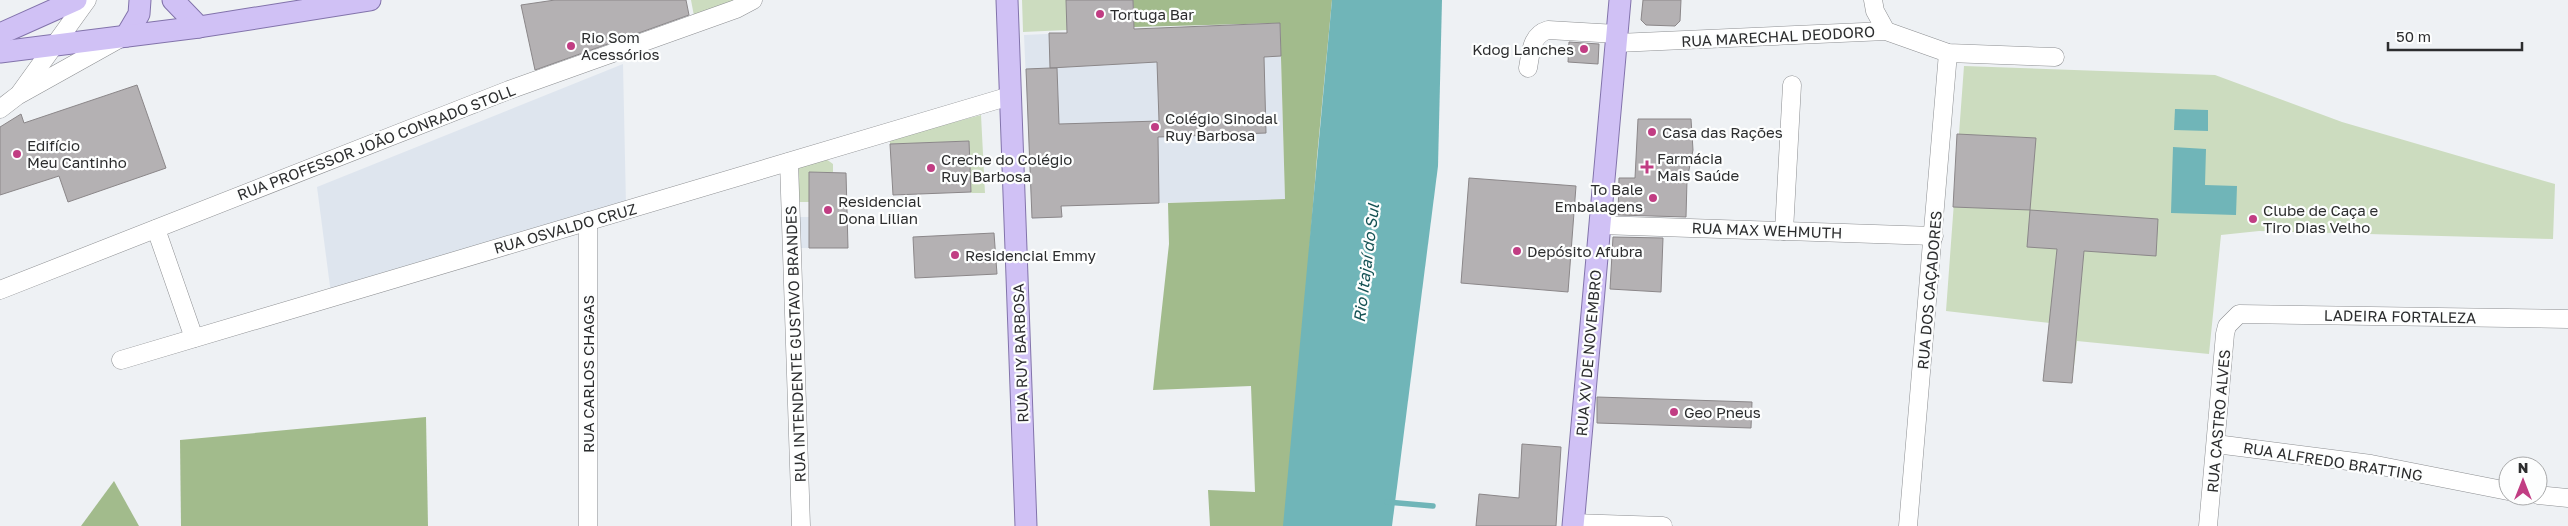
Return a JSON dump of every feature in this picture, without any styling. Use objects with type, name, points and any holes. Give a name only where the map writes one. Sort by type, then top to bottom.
[{"type":"main road","points":[[0,34],[76,0]]},
{"type":"main road","points":[[126,36],[139,14],[140,0]]},
{"type":"main road","points":[[173,0],[199,27]]},
{"type":"main road","points":[[0,52],[199,27],[370,0]]},
{"type":"main road","name":"RUA XV DE NOVEMBRO","points":[[1573,525],[1620,0]]},
{"type":"main road","name":"RUA RUY BARBOSA","points":[[1002,5],[1010,96],[1026,526]]},
{"type":"street","points":[[17,96],[53,44],[87,0]]},
{"type":"street","name":"RUA PROFESSOR JOÃO CONRADO STOLL","points":[[0,290],[510,90],[736,9],[753,0]]},
{"type":"street","points":[[1873,0],[1875,11],[1886,31]]},
{"type":"street","name":"RUA MARECHAL DEODORO","points":[[1528,68],[1534,39],[1540,32],[1548,30],[1617,38],[1886,31],[1948,53],[2055,57]]},
{"type":"street","points":[[0,110],[17,96],[126,36]]},
{"type":"street","name":"RUA DOS CAÇADORES","points":[[1908,526],[1948,53]]},
{"type":"street","points":[[1784,231],[1792,85]]},
{"type":"street","name":"RUA OSVALDO CRUZ","points":[[121,360],[1010,96]]},
{"type":"street","name":"RUA INTENDENTE GUSTAVO BRANDES","points":[[789,162],[801,526]]},
{"type":"street","name":"RUA CARLOS CHAGAS","points":[[588,221],[588,526]]},
{"type":"street","name":"RUA MAX WEHMUTH","points":[[1600,225],[1934,236]]},
{"type":"street","points":[[156,229],[194,338]]},
{"type":"street","name":"LADEIRA FORTALEZA","points":[[2232,319],[2239,314],[2250,313],[2568,319]]},
{"type":"street","name":"RUA CASTRO ALVES","points":[[2208,526],[2225,334],[2227,326],[2232,319]]},
{"type":"street","name":"RUA ALFREDO BRATTING","points":[[2216,444],[2371,464],[2498,489]]},
{"type":"street","points":[[2548,496],[2568,498]]},
{"type":"street","points":[[1573,525],[1663,526]]},
{"type":"shaded area","name":"Colégio Sinodal Ruy Barbosa","points":[[1280,23],[1285,199],[1062,206],[1062,217],[1032,219],[1024,35]]},
{"type":"shaded area","points":[[623,64],[626,206],[331,294],[317,187]]},
{"type":"shaded area","points":[[796,217],[809,217],[809,248],[797,248]]},
{"type":"green space","points":[[691,0],[741,0],[694,16]]},
{"type":"green space","points":[[1022,0],[1066,0],[1067,30],[1023,32]]},
{"type":"green space","points":[[1133,0],[1332,0],[1317,157],[1287,526],[1210,526],[1208,490],[1255,492],[1251,386],[1153,390],[1169,244],[1168,203],[1285,199],[1280,23],[1134,27]]},
{"type":"green space","name":"Clube de Caça e Tiro Dias Velho","points":[[1964,66],[2215,75],[2342,122],[2555,184],[2553,239],[2259,231],[2221,235],[2209,354],[2077,341],[2072,383],[2043,381],[2050,323],[1946,311]]},
{"type":"green space","points":[[981,115],[985,193],[971,193],[969,141],[890,144],[890,139]]},
{"type":"green space","points":[[826,159],[833,164],[833,172],[809,172],[809,202],[796,202],[796,166]]},
{"type":"green space","points":[[426,417],[428,526],[181,526],[180,440]]},
{"type":"green space","points":[[114,481],[139,526],[81,526]]},
{"type":"water","name":"Rio Itajaí do Sul","points":[[1332,0],[1442,0],[1438,166],[1392,526],[1283,526]]},
{"type":"water","points":[[2175,109],[2208,110],[2208,131],[2174,130]]},
{"type":"water","points":[[2173,147],[2206,149],[2205,185],[2237,186],[2236,215],[2171,213]]},
{"type":"building","name":"Rio Som Acessórios","points":[[555,0],[686,0],[689,15],[535,70],[521,5]]},
{"type":"building","name":"Colégio Sinodal Ruy Barbosa","points":[[1066,0],[1133,0],[1134,29],[1280,23],[1281,56],[1264,57],[1266,133],[1158,137],[1159,203],[1061,206],[1062,217],[1032,218],[1026,69],[1050,68],[1049,33],[1067,33]],"holes":[[[1157,62],[1159,121],[1059,124],[1057,68],[1050,68]]]},
{"type":"building","points":[[1643,0],[1681,0],[1680,21],[1675,26],[1646,25],[1641,20]]},
{"type":"building","name":"Kdog Lanches","points":[[1569,42],[1599,44],[1598,64],[1568,62]]},
{"type":"building","points":[[137,85],[166,168],[68,202],[59,176],[0,195],[0,127],[21,114],[24,123]]},
{"type":"building","points":[[1638,119],[1691,119],[1693,150],[1687,180],[1686,217],[1618,215],[1619,178],[1635,178]]},
{"type":"building","points":[[1957,134],[2036,138],[2030,210],[1953,207]]},
{"type":"building","name":"Creche do Colégio Ruy Barbosa","points":[[969,141],[971,192],[893,195],[890,144]]},
{"type":"building","name":"Residencial Dona Lilian","points":[[809,172],[846,173],[848,248],[809,248]]},
{"type":"building","name":"Depósito Afubra","points":[[1469,178],[1576,186],[1568,292],[1461,283]]},
{"type":"building","points":[[2030,210],[2158,219],[2156,256],[2084,251],[2072,383],[2043,381],[2057,249],[2027,247]]},
{"type":"building","name":"Residencial Emmy","points":[[994,233],[997,274],[915,278],[913,237]]},
{"type":"building","points":[[1613,237],[1663,238],[1661,292],[1610,289]]},
{"type":"building","name":"Geo Pneus","points":[[1597,397],[1752,402],[1751,428],[1597,423]]},
{"type":"building","points":[[1522,444],[1561,447],[1556,526],[1476,526],[1479,494],[1519,498]]},
{"type":"waterway","points":[[1387,502],[1433,506]]},
{"type":"place","name":"Tortuga Bar","points":[[1100,14]]},
{"type":"place","name":"Rio Som Acessórios","points":[[571,46]]},
{"type":"place","name":"Kdog Lanches","points":[[1584,49]]},
{"type":"place","name":"Colégio Sinodal Ruy Barbosa","points":[[1155,127]]},
{"type":"place","name":"Casa das Rações","points":[[1652,132]]},
{"type":"place","name":"Edifício Meu Cantinho","points":[[17,154]]},
{"type":"place","name":"Farmácia Mais Saúde","points":[[1647,167]]},
{"type":"place","name":"Creche do Colégio Ruy Barbosa","points":[[931,168]]},
{"type":"place","name":"To Bale Embalagens","points":[[1653,198]]},
{"type":"place","name":"Residencial Dona Lilian","points":[[828,210]]},
{"type":"place","name":"Clube de Caça e Tiro Dias Velho","points":[[2253,219]]},
{"type":"place","name":"Depósito Afubra","points":[[1517,251]]},
{"type":"place","name":"Residencial Emmy","points":[[955,255]]},
{"type":"place","name":"Geo Pneus","points":[[1674,412]]}]
